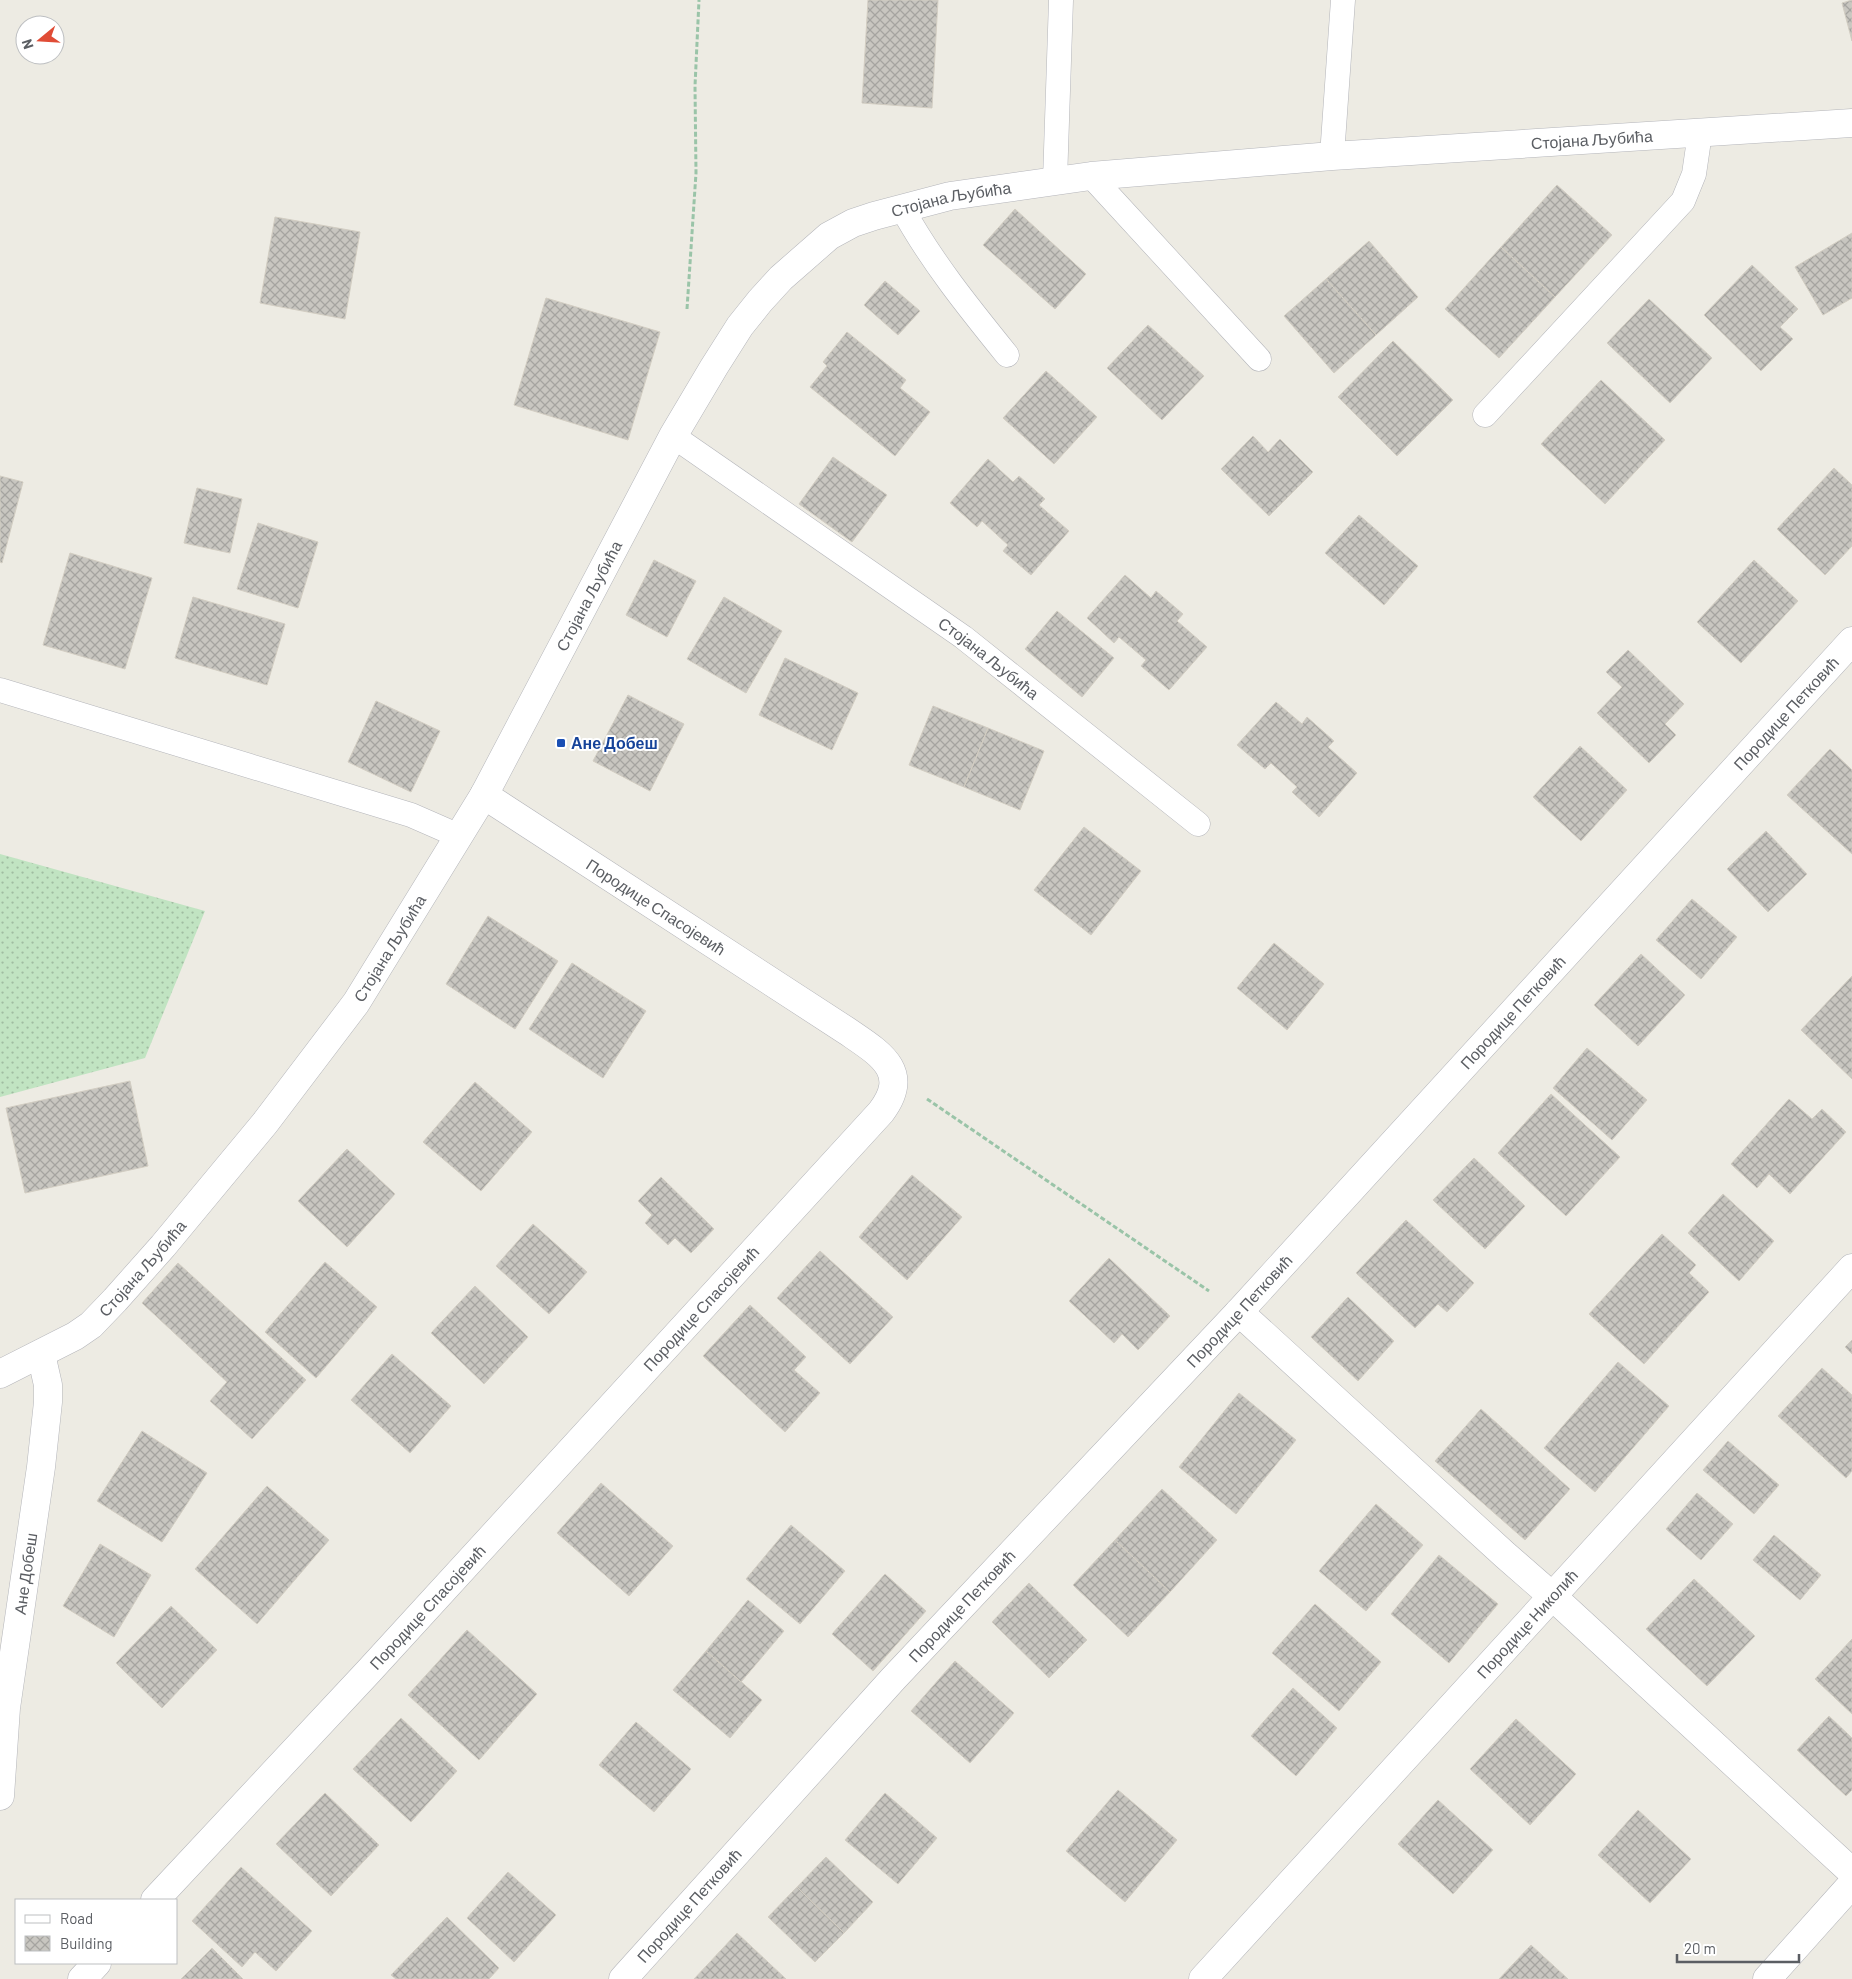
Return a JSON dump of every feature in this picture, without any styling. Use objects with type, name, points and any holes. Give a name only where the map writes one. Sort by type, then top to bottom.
[{"type":"street","name":"Стојана Љубића","points":[[0,1374],[75,1336],[91,1325],[115,1300],[163,1246],[265,1123],[356,1002],[484,795],[672,436],[740,326],[781,278],[812,249],[840,229],[853,223],[902,208],[950,196],[1091,176],[1332,156],[1852,123]]},
{"type":"street","name":"Породице Петковић","points":[[623,1979],[893,1679],[1239,1312],[1852,642]]},
{"type":"street","name":"Породице Спасојевић","points":[[156,1899],[369,1671],[881,1112],[888,1103],[892,1091],[893,1076],[882,1055],[484,795]]},
{"type":"street","name":"Породице Николић","points":[[1203,1979],[1852,1268]]},
{"type":"street","points":[[1239,1312],[1852,1872]]},
{"type":"street","name":"Ане Добеш","points":[[0,1796],[6,1708],[41,1467],[48,1402],[48,1385],[41,1354]]},
{"type":"street","points":[[1767,1979],[1852,1884]]},
{"type":"street","points":[[82,1979],[96,1964]]},
{"type":"lane","points":[[1055,181],[1061,0]]},
{"type":"lane","points":[[1332,156],[1343,0]]},
{"type":"lane","points":[[1485,415],[1683,201],[1694,174],[1700,133]]},
{"type":"lane","points":[[1091,176],[1259,359]]},
{"type":"lane","points":[[902,208],[916,233],[966,304],[1007,355]]},
{"type":"lane","name":"Стојана Љубића","points":[[672,436],[963,637],[1198,824]]},
{"type":"lane","points":[[0,690],[411,815],[459,836]]},
{"type":"path","points":[[687,309],[696,173],[695,86],[699,0]]},
{"type":"path","points":[[893,1076],[1066,1196],[1239,1312]]},
{"type":"green space","points":[[0,854],[205,911],[145,1058],[0,1097]]},
{"type":"building","points":[[868,0],[938,0],[932,108],[862,103]]},
{"type":"building","points":[[1852,0],[1852,41],[1842,3]]},
{"type":"building","points":[[1557,185],[1612,235],[1555,297],[1501,247]]},
{"type":"building","points":[[1015,209],[1086,274],[1055,309],[983,245]]},
{"type":"building","points":[[275,217],[360,232],[345,319],[260,303]]},
{"type":"building","points":[[1852,233],[1852,298],[1823,315],[1795,267]]},
{"type":"building","points":[[1369,241],[1418,297],[1376,335],[1326,279]]},
{"type":"building","points":[[1501,247],[1555,297],[1499,358],[1445,309]]},
{"type":"building","points":[[1752,265],[1798,309],[1780,327],[1793,339],[1761,371],[1704,315]]},
{"type":"building","points":[[1326,279],[1376,335],[1334,373],[1284,316]]},
{"type":"building","points":[[885,281],[920,311],[898,335],[864,305]]},
{"type":"building","points":[[546,298],[660,332],[628,440],[514,405]]},
{"type":"building","points":[[1649,299],[1712,358],[1670,403],[1607,343]]},
{"type":"building","points":[[1148,325],[1204,376],[1162,420],[1107,368]]},
{"type":"building","points":[[847,332],[906,380],[900,388],[930,412],[895,456],[810,387],[827,366],[823,362]]},
{"type":"building","points":[[1393,341],[1453,400],[1397,456],[1338,397]]},
{"type":"building","points":[[1046,371],[1097,417],[1054,464],[1003,418]]},
{"type":"building","points":[[1601,380],[1665,440],[1605,504],[1541,444]]},
{"type":"building","points":[[1253,436],[1268,452],[1280,439],[1313,472],[1269,516],[1221,469]]},
{"type":"building","points":[[833,457],[887,495],[852,542],[799,504]]},
{"type":"building","points":[[988,459],[1013,482],[1019,476],[1045,499],[1039,505],[1069,531],[1031,575],[1003,551],[1008,545],[982,521],[977,527],[950,503]]},
{"type":"building","points":[[1834,468],[1852,485],[1852,546],[1825,575],[1777,529]]},
{"type":"building","points":[[0,476],[23,482],[2,563],[0,562]]},
{"type":"building","points":[[197,488],[242,499],[230,553],[184,543]]},
{"type":"building","points":[[1359,515],[1418,566],[1384,605],[1325,553]]},
{"type":"building","points":[[258,523],[318,542],[298,608],[237,589]]},
{"type":"building","points":[[70,553],[152,578],[125,669],[43,645]]},
{"type":"building","points":[[654,560],[696,581],[667,637],[626,615]]},
{"type":"building","points":[[1754,560],[1798,601],[1741,663],[1697,622]]},
{"type":"building","points":[[1125,575],[1151,598],[1156,591],[1183,614],[1177,621],[1207,647],[1169,690],[1141,666],[1146,660],[1119,637],[1114,643],[1087,618]]},
{"type":"building","points":[[193,597],[285,624],[267,685],[175,658]]},
{"type":"building","points":[[724,597],[782,631],[746,693],[687,659]]},
{"type":"building","points":[[1057,611],[1114,658],[1082,697],[1025,649]]},
{"type":"building","points":[[1628,650],[1684,704],[1665,724],[1676,735],[1649,763],[1597,713],[1622,687],[1606,672]]},
{"type":"building","points":[[785,658],[858,693],[832,750],[759,715]]},
{"type":"building","points":[[628,695],[684,724],[650,791],[593,761]]},
{"type":"building","points":[[376,701],[440,731],[411,792],[348,762]]},
{"type":"building","points":[[1276,702],[1302,724],[1307,717],[1334,741],[1328,747],[1357,773],[1319,817],[1292,792],[1297,787],[1271,763],[1265,769],[1237,745]]},
{"type":"building","points":[[933,706],[988,728],[964,787],[909,765]]},
{"type":"building","points":[[988,728],[1044,751],[1020,810],[964,787]]},
{"type":"building","points":[[1580,746],[1627,790],[1581,841],[1533,797]]},
{"type":"building","points":[[1830,749],[1852,770],[1852,854],[1787,795]]},
{"type":"building","points":[[1084,827],[1141,871],[1091,935],[1034,890]]},
{"type":"building","points":[[1766,831],[1807,874],[1768,912],[1727,869]]},
{"type":"building","points":[[1692,899],[1737,937],[1701,979],[1656,940]]},
{"type":"building","points":[[488,916],[558,961],[515,1029],[446,984]]},
{"type":"building","points":[[1274,943],[1324,984],[1287,1030],[1237,988]]},
{"type":"building","points":[[1641,954],[1685,995],[1638,1046],[1594,1005]]},
{"type":"building","points":[[572,963],[646,1011],[603,1078],[529,1029]]},
{"type":"building","points":[[1852,976],[1852,1079],[1801,1030]]},
{"type":"building","points":[[1587,1048],[1647,1100],[1612,1140],[1553,1088]]},
{"type":"building","points":[[130,1081],[148,1166],[25,1193],[6,1108]]},
{"type":"building","points":[[475,1082],[532,1132],[481,1191],[423,1142]]},
{"type":"building","points":[[1551,1094],[1620,1157],[1566,1216],[1498,1153]]},
{"type":"building","points":[[1789,1099],[1812,1119],[1822,1109],[1846,1132],[1790,1194],[1769,1174],[1757,1188],[1731,1164]]},
{"type":"building","points":[[347,1149],[395,1194],[347,1247],[298,1201]]},
{"type":"building","points":[[1474,1158],[1525,1206],[1485,1249],[1433,1200]]},
{"type":"building","points":[[912,1175],[962,1217],[907,1280],[859,1237]]},
{"type":"building","points":[[661,1177],[714,1229],[691,1253],[675,1238],[668,1245],[645,1223],[652,1215],[638,1201]]},
{"type":"building","points":[[1723,1194],[1774,1241],[1739,1281],[1688,1233]]},
{"type":"building","points":[[1406,1220],[1474,1283],[1447,1312],[1438,1304],[1415,1328],[1356,1273]]},
{"type":"building","points":[[533,1224],[587,1272],[549,1314],[496,1266]]},
{"type":"building","points":[[1662,1234],[1696,1265],[1689,1273],[1709,1292],[1644,1364],[1589,1314]]},
{"type":"building","points":[[820,1251],[893,1317],[850,1364],[777,1298]]},
{"type":"building","points":[[1109,1258],[1170,1316],[1138,1350],[1122,1334],[1114,1343],[1069,1301]]},
{"type":"building","points":[[325,1262],[377,1307],[316,1378],[265,1332]]},
{"type":"building","points":[[178,1263],[306,1380],[252,1439],[210,1401],[227,1382],[142,1303]]},
{"type":"building","points":[[475,1286],[528,1337],[484,1384],[431,1333]]},
{"type":"building","points":[[1348,1297],[1394,1341],[1358,1381],[1311,1337]]},
{"type":"building","points":[[750,1305],[806,1357],[794,1370],[820,1393],[785,1432],[703,1356]]},
{"type":"building","points":[[1852,1340],[1852,1354],[1845,1347]]},
{"type":"building","points":[[392,1354],[451,1406],[410,1453],[351,1400]]},
{"type":"building","points":[[1618,1362],[1669,1406],[1595,1492],[1544,1448]]},
{"type":"building","points":[[1822,1368],[1852,1395],[1852,1471],[1846,1478],[1778,1416]]},
{"type":"building","points":[[1239,1393],[1296,1440],[1236,1514],[1179,1467]]},
{"type":"building","points":[[1481,1409],[1570,1489],[1525,1540],[1435,1461]]},
{"type":"building","points":[[142,1431],[207,1473],[162,1542],[97,1501]]},
{"type":"building","points":[[1728,1441],[1779,1485],[1754,1514],[1703,1470]]},
{"type":"building","points":[[601,1483],[673,1546],[629,1596],[557,1533]]},
{"type":"building","points":[[267,1486],[329,1540],[257,1624],[195,1569]]},
{"type":"building","points":[[1162,1489],[1217,1540],[1170,1592],[1115,1540]]},
{"type":"building","points":[[1697,1493],[1733,1524],[1701,1560],[1666,1529]]},
{"type":"building","points":[[1376,1504],[1423,1545],[1366,1611],[1319,1571]]},
{"type":"building","points":[[791,1525],[845,1571],[800,1624],[746,1579]]},
{"type":"building","points":[[1774,1535],[1821,1575],[1800,1600],[1753,1560]]},
{"type":"building","points":[[1115,1540],[1170,1592],[1128,1637],[1073,1585]]},
{"type":"building","points":[[100,1544],[151,1575],[114,1637],[63,1606]]},
{"type":"building","points":[[1439,1555],[1498,1604],[1449,1663],[1391,1614]]},
{"type":"building","points":[[885,1574],[926,1611],[873,1671],[832,1634]]},
{"type":"building","points":[[1694,1579],[1755,1636],[1707,1686],[1646,1629]]},
{"type":"building","points":[[1029,1583],[1087,1640],[1049,1678],[992,1622]]},
{"type":"building","points":[[748,1600],[784,1631],[741,1682],[706,1651]]},
{"type":"building","points":[[1315,1604],[1381,1662],[1339,1711],[1272,1653]]},
{"type":"building","points":[[171,1606],[217,1650],[162,1708],[116,1663]]},
{"type":"building","points":[[467,1630],[537,1694],[479,1760],[408,1695]]},
{"type":"building","points":[[1852,1639],[1852,1714],[1815,1679]]},
{"type":"building","points":[[706,1651],[762,1700],[730,1738],[673,1690]]},
{"type":"building","points":[[955,1661],[1014,1713],[970,1763],[911,1711]]},
{"type":"building","points":[[1293,1688],[1337,1728],[1296,1776],[1251,1736]]},
{"type":"building","points":[[1829,1716],[1852,1738],[1852,1790],[1846,1796],[1797,1750]]},
{"type":"building","points":[[401,1718],[457,1771],[411,1822],[353,1769]]},
{"type":"building","points":[[1516,1719],[1576,1774],[1530,1825],[1470,1769]]},
{"type":"building","points":[[636,1722],[691,1769],[654,1812],[599,1765]]},
{"type":"building","points":[[1118,1790],[1177,1840],[1125,1902],[1066,1851]]},
{"type":"building","points":[[325,1793],[379,1845],[331,1896],[276,1844]]},
{"type":"building","points":[[885,1793],[937,1838],[898,1884],[845,1840]]},
{"type":"building","points":[[1438,1800],[1493,1850],[1453,1894],[1398,1844]]},
{"type":"building","points":[[1638,1810],[1691,1859],[1650,1903],[1598,1855]]},
{"type":"building","points":[[826,1857],[873,1902],[844,1933],[797,1887]]},
{"type":"building","points":[[241,1867],[312,1931],[276,1971],[255,1952],[242,1967],[192,1921]]},
{"type":"building","points":[[508,1872],[556,1915],[514,1962],[467,1918]]},
{"type":"building","points":[[797,1887],[844,1933],[815,1962],[768,1917]]},
{"type":"building","points":[[447,1917],[499,1968],[489,1979],[396,1979],[391,1975]]},
{"type":"building","points":[[737,1933],[786,1979],[694,1979]]},
{"type":"building","points":[[1531,1945],[1568,1979],[1499,1979]]},
{"type":"building","points":[[212,1948],[243,1979],[181,1979]]},
{"type":"place","name":"Ане Добеш","points":[[561,743]]}]
